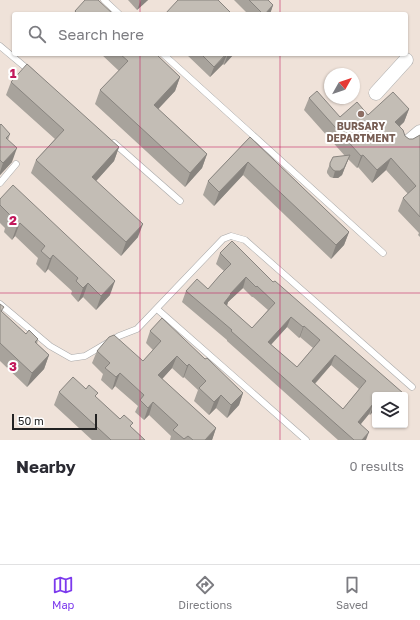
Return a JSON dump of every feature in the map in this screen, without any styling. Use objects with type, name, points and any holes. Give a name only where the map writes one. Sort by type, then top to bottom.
[{"type":"street","points":[[376,93],[406,60]]},
{"type":"street","points":[[407,143],[420,132]]},
{"type":"lane","points":[[104,0],[117,12]]},
{"type":"lane","points":[[0,46],[37,77]]},
{"type":"lane","points":[[165,56],[383,252]]},
{"type":"lane","points":[[108,139],[180,201]]},
{"type":"lane","points":[[0,183],[16,164]]},
{"type":"lane","points":[[0,304],[50,346],[71,358],[85,356],[119,336],[137,328],[223,239],[231,236],[245,240],[412,387]]},
{"type":"lane","points":[[157,309],[306,440]]},
{"type":"shaded area","points":[[0,0],[420,0],[420,440],[0,440]]},
{"type":"building","points":[[85,0],[98,0],[111,12],[76,12],[75,11]]},
{"type":"building","points":[[178,0],[218,0],[230,12],[167,12]]},
{"type":"building","points":[[249,0],[268,0],[273,5],[267,12],[261,12]]},
{"type":"building","points":[[122,56],[158,56],[180,77],[154,105],[207,154],[190,173],[100,90],[128,61]]},
{"type":"building","points":[[203,56],[224,56],[214,67]]},
{"type":"building","points":[[27,64],[119,147],[92,177],[143,224],[126,242],[36,160],[64,130],[11,82]]},
{"type":"building","points":[[317,91],[324,99],[324,104],[328,104],[340,117],[355,104],[359,104],[368,115],[393,92],[409,109],[395,122],[409,139],[413,139],[420,135],[420,217],[403,198],[416,186],[391,158],[377,170],[363,155],[361,156],[309,98]]},
{"type":"building","points":[[1,124],[10,134],[6,138],[17,148],[3,163],[0,160]]},
{"type":"building","points":[[250,137],[349,232],[336,245],[248,162],[219,192],[208,181]]},
{"type":"building","points":[[350,155],[344,168],[340,171],[333,170],[330,166],[333,157]]},
{"type":"building","points":[[13,185],[115,281],[101,296],[88,283],[83,288],[76,281],[78,278],[53,255],[50,259],[41,251],[45,246],[20,223],[17,226],[9,219],[11,216],[0,205],[0,199]]},
{"type":"building","points":[[232,241],[273,282],[275,281],[402,392],[372,392],[372,405],[358,422],[369,432],[362,440],[354,440],[231,331],[232,330],[186,291],[197,279],[208,289],[231,264],[220,253]],"holes":[[[246,277],[256,287],[257,286],[275,303],[252,328],[224,303],[230,294]],[[291,317],[320,340],[297,367],[268,342]],[[335,355],[366,381],[343,409],[312,381]]]},
{"type":"building","points":[[0,304],[4,307],[1,311],[26,334],[29,330],[38,339],[35,342],[49,355],[32,373],[0,343]]},
{"type":"building","points":[[162,318],[205,359],[207,358],[243,393],[231,405],[221,395],[214,402],[199,388],[206,381],[189,364],[187,366],[177,356],[158,375],[216,428],[205,440],[193,440],[188,436],[184,439],[173,430],[178,425],[153,402],[148,408],[140,400],[144,395],[120,373],[116,377],[105,368],[110,363],[97,351],[109,337],[114,335],[143,361],[161,341],[150,331]]},
{"type":"building","points":[[73,377],[86,389],[89,385],[98,393],[95,396],[120,419],[124,415],[133,423],[130,426],[145,440],[111,440],[59,392]]},
{"type":"place","name":"BURSARY DEPARTMENT","points":[[361,114]]}]
